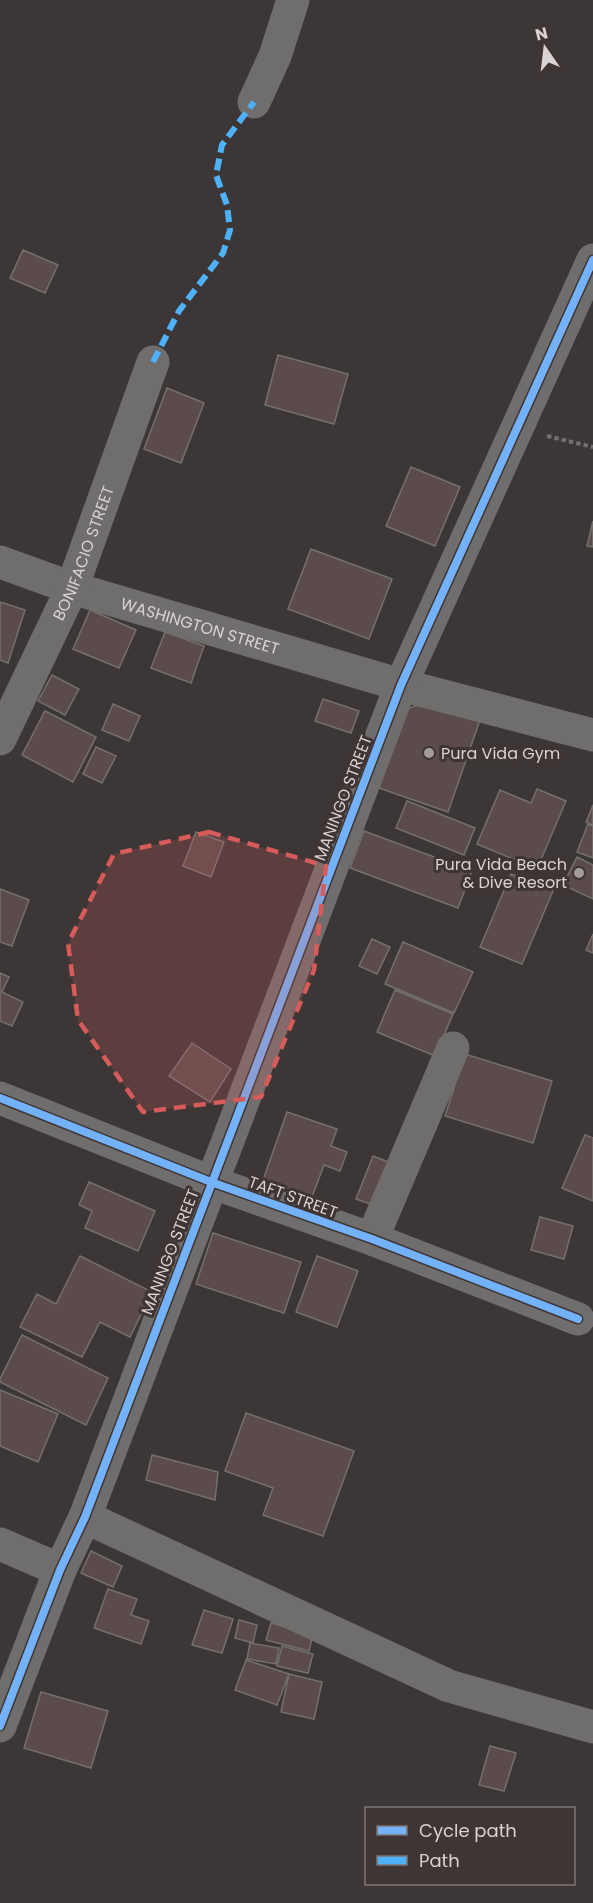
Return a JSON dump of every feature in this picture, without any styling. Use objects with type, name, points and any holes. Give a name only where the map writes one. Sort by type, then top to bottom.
[{"type":"street","points":[[254,102],[275,56],[293,0]]},
{"type":"street","name":"MANINGO STREET","points":[[0,1726],[60,1570],[85,1517],[401,685],[593,260]]},
{"type":"street","name":"BONIFACIO STREET","points":[[0,739],[72,588],[153,363]]},
{"type":"street","name":"WASHINGTON STREET","points":[[0,562],[72,588],[401,685],[593,735]]},
{"type":"street","points":[[372,1239],[453,1047]]},
{"type":"street","name":"TAFT STREET","points":[[0,1098],[211,1182],[372,1239],[578,1319]]},
{"type":"street","points":[[85,1517],[449,1686],[593,1727]]},
{"type":"street","points":[[0,1544],[60,1570]]},
{"type":"path","points":[[517,429],[593,447]]},
{"type":"highlighted area","points":[[209,832],[326,866],[314,970],[261,1097],[143,1112],[78,1020],[68,943],[114,854]]},
{"type":"building","points":[[23,250],[58,265],[45,293],[10,278]]},
{"type":"building","points":[[278,355],[348,374],[334,424],[265,405]]},
{"type":"building","points":[[167,388],[204,403],[181,463],[144,449]]},
{"type":"building","points":[[411,467],[460,487],[435,546],[386,526]]},
{"type":"building","points":[[593,521],[593,547],[587,546]]},
{"type":"building","points":[[311,549],[392,579],[369,639],[288,609]]},
{"type":"building","points":[[0,602],[25,610],[8,663],[0,660]]},
{"type":"building","points":[[90,610],[136,630],[119,668],[73,649]]},
{"type":"building","points":[[165,632],[204,646],[191,683],[151,668]]},
{"type":"building","points":[[52,675],[79,689],[65,715],[38,701]]},
{"type":"building","points":[[323,699],[359,711],[351,733],[315,721]]},
{"type":"building","points":[[430,700],[481,717],[448,812],[379,788],[405,710]]},
{"type":"building","points":[[113,704],[140,716],[129,741],[102,730]]},
{"type":"building","points":[[45,711],[96,737],[73,782],[22,755]]},
{"type":"building","points":[[96,747],[116,756],[102,783],[83,774]]},
{"type":"building","points":[[537,789],[566,801],[537,869],[477,844],[500,790],[531,803]]},
{"type":"building","points":[[407,801],[475,828],[464,855],[396,828]]},
{"type":"building","points":[[593,805],[593,825],[586,822]]},
{"type":"building","points":[[588,824],[593,826],[593,858],[577,852]]},
{"type":"building","points":[[364,831],[472,871],[458,908],[350,868]]},
{"type":"building","points":[[196,832],[224,842],[211,877],[183,866]]},
{"type":"building","points":[[577,857],[593,865],[593,899],[563,885]]},
{"type":"building","points":[[511,874],[553,891],[522,964],[480,947]]},
{"type":"building","points":[[0,889],[29,900],[12,946],[0,942]]},
{"type":"building","points":[[593,934],[593,953],[586,950]]},
{"type":"building","points":[[372,939],[390,947],[377,974],[359,966]]},
{"type":"building","points":[[403,942],[473,972],[454,1013],[385,984]]},
{"type":"building","points":[[0,973],[9,977],[2,992],[23,1002],[12,1026],[0,1021]]},
{"type":"building","points":[[395,990],[453,1014],[435,1056],[377,1032]]},
{"type":"building","points":[[192,1043],[231,1069],[210,1102],[169,1076]]},
{"type":"building","points":[[465,1054],[552,1081],[533,1143],[445,1116]]},
{"type":"building","points":[[287,1112],[337,1129],[331,1146],[347,1152],[340,1171],[324,1165],[312,1197],[263,1180]]},
{"type":"building","points":[[585,1135],[593,1138],[593,1201],[562,1188]]},
{"type":"building","points":[[373,1156],[391,1163],[376,1206],[356,1199]]},
{"type":"building","points":[[89,1182],[155,1211],[138,1251],[85,1228],[92,1211],[79,1205]]},
{"type":"building","points":[[540,1217],[573,1226],[564,1259],[531,1250]]},
{"type":"building","points":[[213,1233],[301,1262],[284,1313],[196,1284]]},
{"type":"building","points":[[80,1256],[152,1292],[130,1337],[100,1322],[82,1357],[20,1327],[37,1294],[56,1304]]},
{"type":"building","points":[[317,1256],[358,1271],[337,1327],[296,1312]]},
{"type":"building","points":[[22,1335],[108,1378],[86,1425],[0,1382]]},
{"type":"building","points":[[0,1390],[58,1414],[38,1462],[0,1446]]},
{"type":"building","points":[[246,1413],[354,1451],[323,1536],[263,1515],[273,1488],[225,1471]]},
{"type":"building","points":[[152,1455],[218,1472],[215,1500],[146,1480]]},
{"type":"building","points":[[91,1551],[122,1566],[113,1587],[81,1573]]},
{"type":"building","points":[[108,1589],[137,1599],[131,1615],[149,1621],[141,1644],[94,1628]]},
{"type":"building","points":[[204,1610],[233,1619],[222,1653],[192,1645]]},
{"type":"building","points":[[239,1620],[257,1625],[253,1643],[235,1638]]},
{"type":"building","points":[[271,1623],[313,1634],[309,1651],[266,1640]]},
{"type":"building","points":[[250,1643],[279,1648],[276,1664],[247,1659]]},
{"type":"building","points":[[282,1646],[313,1654],[308,1673],[277,1666]]},
{"type":"building","points":[[246,1660],[289,1674],[277,1705],[235,1690]]},
{"type":"building","points":[[289,1674],[322,1682],[314,1719],[281,1712]]},
{"type":"building","points":[[41,1692],[108,1711],[91,1768],[24,1748]]},
{"type":"building","points":[[490,1746],[516,1753],[504,1791],[479,1785]]},
{"type":"marked path","points":[[153,362],[179,311],[223,253],[230,230],[227,205],[216,175],[222,145],[254,102]]},
{"type":"cycle path","points":[[0,1726],[60,1570],[85,1517],[401,685],[593,260]]},
{"type":"cycle path","points":[[0,1098],[211,1182],[372,1239],[578,1319]]},
{"type":"place","name":"Pura Vida Gym","points":[[429,753]]},
{"type":"place","name":"Pura Vida Beach & Dive Resort","points":[[579,873]]}]
